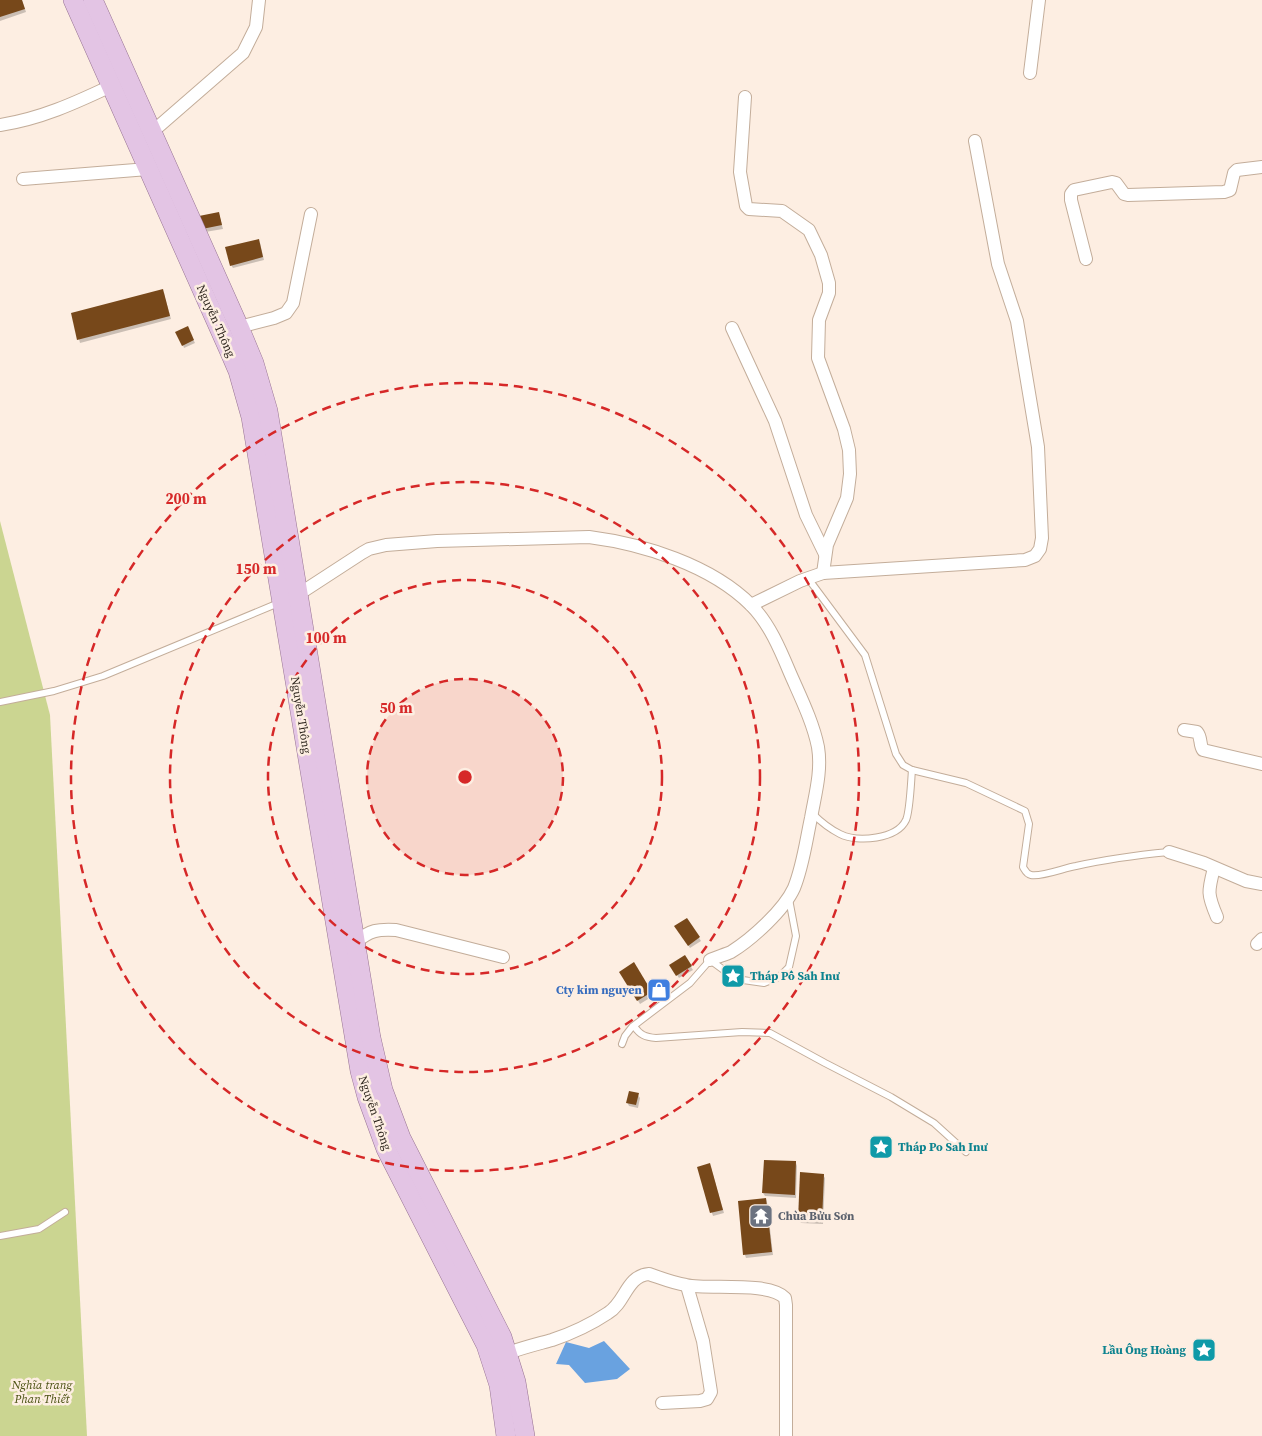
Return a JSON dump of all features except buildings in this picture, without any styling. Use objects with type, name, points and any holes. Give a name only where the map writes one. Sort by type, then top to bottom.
[{"type":"main road","name":"Nguyễn Thông","points":[[73,0],[228,348],[245,392],[291,598],[382,1090],[416,1168],[491,1314],[499,1357],[499,1385],[506,1436]]},
{"type":"main road","name":"Nguyễn Thông","points":[[93,0],[151,134],[239,326],[254,363],[268,411],[291,598],[355,1045],[366,1097],[386,1149],[480,1332],[516,1382],[525,1436]]},
{"type":"street","points":[[151,134],[243,53],[256,27],[259,0]]},
{"type":"street","points":[[1030,73],[1039,0]]},
{"type":"street","points":[[0,125],[60,110],[111,86]]},
{"type":"street","points":[[745,97],[740,172],[746,206],[749,209],[782,212],[809,230],[821,255],[829,283],[829,293],[819,320],[818,358],[844,430],[849,450],[850,474],[847,498],[831,533],[825,554],[823,573]]},
{"type":"street","points":[[751,605],[807,577],[823,573],[1026,560],[1035,556],[1040,549],[1042,506],[1034,416],[1017,321],[998,264],[975,141]]},
{"type":"street","points":[[1086,259],[1071,200],[1071,194],[1074,190],[1112,182],[1116,183],[1124,194],[1128,195],[1224,192],[1230,190],[1234,173],[1237,170],[1262,166]]},
{"type":"street","points":[[23,179],[148,169]]},
{"type":"street","points":[[239,326],[274,318],[286,313],[293,302],[311,214]]},
{"type":"street","points":[[732,328],[775,421],[806,515],[825,554]]},
{"type":"street","points":[[291,598],[369,549],[386,545],[437,541],[589,537],[612,540],[690,565],[723,582],[751,605],[774,636],[814,733],[818,763],[817,789],[797,878],[788,898],[775,915],[740,945],[730,952],[710,960]]},
{"type":"street","points":[[1184,730],[1197,732],[1200,735],[1200,746],[1203,750],[1262,764]]},
{"type":"street","points":[[1169,852],[1246,881],[1262,884]]},
{"type":"street","points":[[1214,868],[1208,889],[1210,901],[1217,917]]},
{"type":"street","points":[[356,942],[366,934],[379,930],[396,930],[503,957]]},
{"type":"street","points":[[499,1357],[563,1336],[608,1313],[614,1309],[637,1276],[648,1274],[687,1286],[730,1286],[776,1292],[785,1298],[786,1436]]},
{"type":"street","points":[[662,1403],[700,1401],[707,1399],[711,1392],[704,1341],[687,1286]]},
{"type":"lane","points":[[807,577],[865,654],[896,754],[903,765],[912,770],[966,783],[1025,811],[1029,824],[1023,867],[1026,872],[1030,875],[1143,854],[1169,852]]},
{"type":"lane","points":[[0,702],[54,691],[103,676],[291,598]]},
{"type":"lane","points":[[812,813],[842,836],[867,838],[891,835],[898,830],[907,818],[912,770]]},
{"type":"lane","points":[[622,1044],[625,1036],[634,1026],[690,983],[710,960],[736,979],[764,983],[779,977],[789,967],[796,936],[788,898]]},
{"type":"lane","points":[[634,1026],[645,1037],[656,1038],[749,1032],[770,1033],[891,1097],[934,1123],[966,1152]]},
{"type":"lane","points":[[0,1236],[39,1229],[65,1212]]},
{"type":"green space","name":"Nghĩa trang Phan Thiết","points":[[0,521],[50,715],[87,1436],[0,1436]]},
{"type":"water","points":[[604,1341],[630,1369],[617,1379],[585,1383],[569,1365],[556,1364],[566,1342],[589,1348]]},
{"type":"place","name":"Tháp Pô Sah Inư","points":[[733,976]]},
{"type":"place","name":"Cty kim nguyen","points":[[659,990]]},
{"type":"place","name":"Tháp Po Sah Inư","points":[[881,1147]]},
{"type":"place","name":"Chùa Bửu Sơn","points":[[761,1216]]},
{"type":"place","name":"Lầu Ông Hoàng","points":[[1204,1350]]}]
